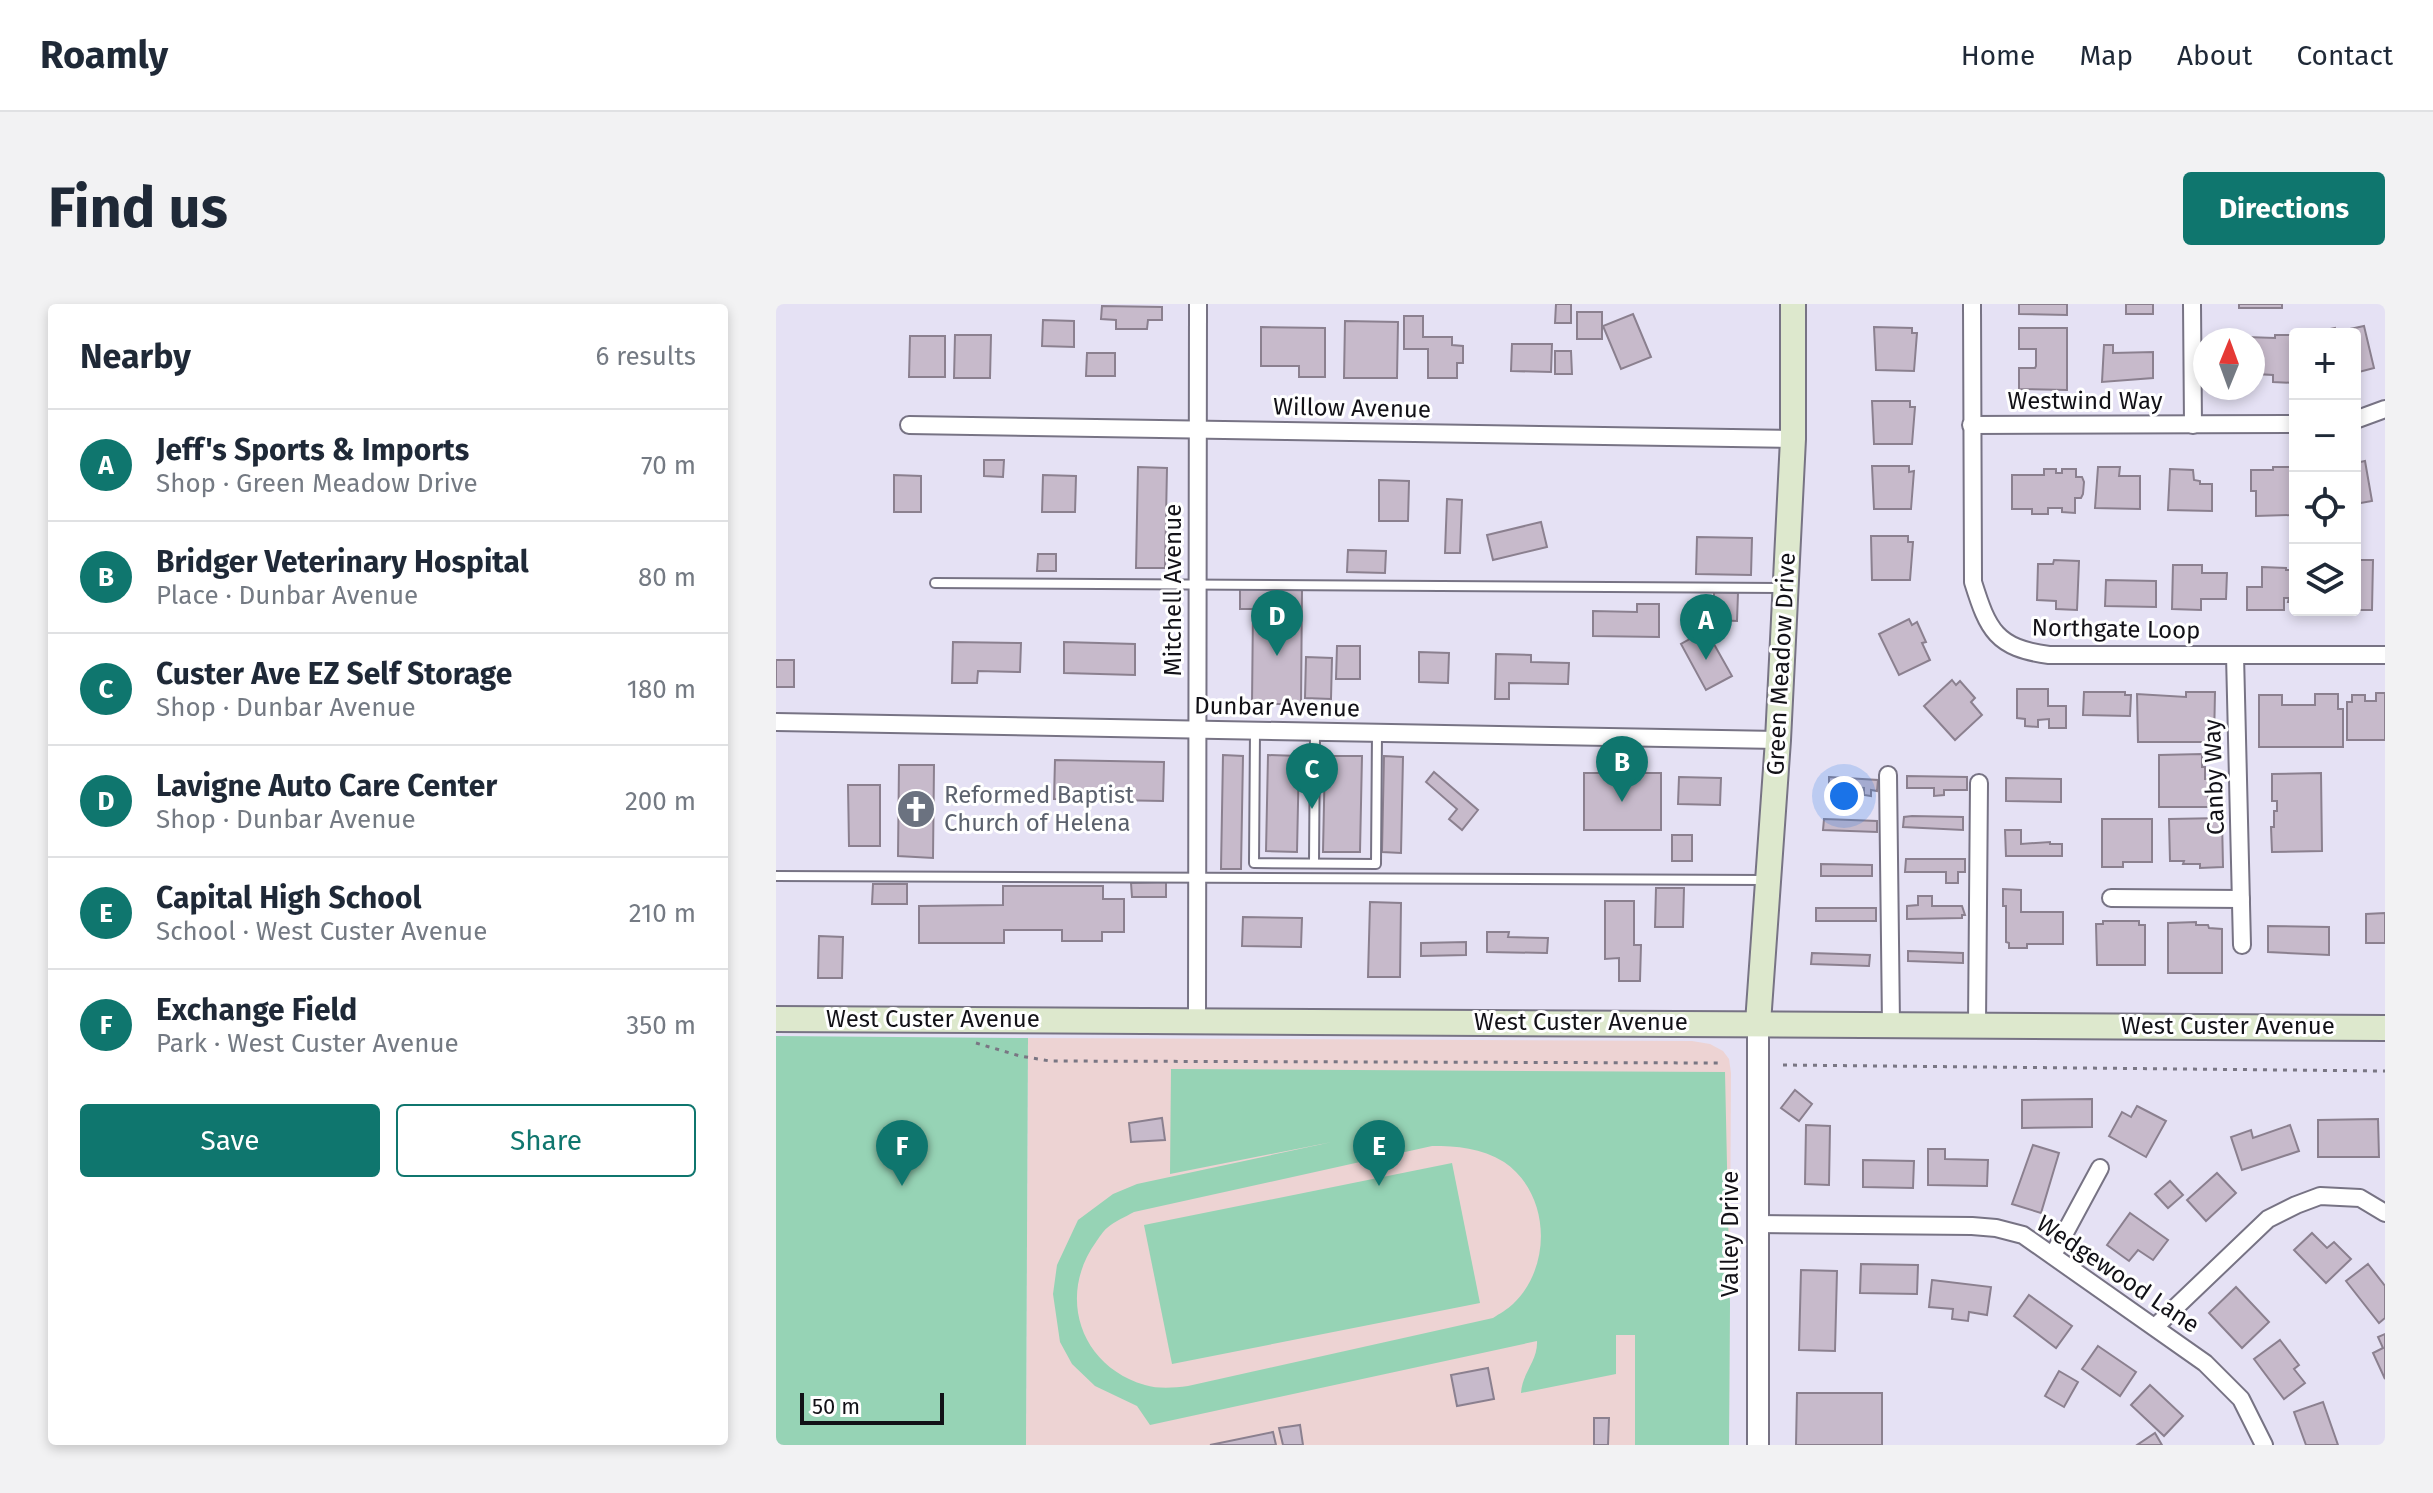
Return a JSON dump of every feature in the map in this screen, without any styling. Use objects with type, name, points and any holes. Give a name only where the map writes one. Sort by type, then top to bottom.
[{"type":"main road","name":"Green Meadow Drive","points":[[1758,1023],[1778,740],[1793,439],[1793,304]]},
{"type":"main road","name":"West Custer Avenue","points":[[776,1019],[2385,1028]]},
{"type":"street","name":"Mitchell Avenue","points":[[1197,1020],[1198,304]]},
{"type":"street","name":"Northgate Loop","points":[[1972,304],[1973,582],[1984,618],[1999,637],[2020,651],[2049,655],[2385,655]]},
{"type":"street","points":[[2192,304],[2193,425]]},
{"type":"street","points":[[2361,418],[2385,409]]},
{"type":"street","name":"Westwind Way","points":[[1971,425],[2289,424]]},
{"type":"street","name":"Willow Avenue","points":[[909,425],[1793,439]]},
{"type":"street","name":"Canby Way","points":[[2235,655],[2242,945]]},
{"type":"street","name":"Dunbar Avenue","points":[[776,722],[1778,740]]},
{"type":"street","points":[[1888,775],[1891,1024]]},
{"type":"street","points":[[1977,1025],[1979,783]]},
{"type":"street","points":[[2111,898],[2241,899]]},
{"type":"street","name":"Valley Drive","points":[[1758,1023],[1758,1445]]},
{"type":"street","points":[[2053,1255],[2100,1168]]},
{"type":"street","points":[[2155,1327],[2268,1219],[2282,1212],[2320,1196],[2360,1198],[2385,1213]]},
{"type":"street","name":"Wedgewood Lane","points":[[1756,1224],[1996,1228],[2023,1235],[2205,1363],[2241,1399],[2264,1445]]},
{"type":"lane","points":[[935,583],[1785,588]]},
{"type":"lane","points":[[1255,730],[1254,863],[1376,864],[1377,733]]},
{"type":"lane","points":[[1314,863],[1315,732]]},
{"type":"lane","points":[[776,876],[1769,880]]},
{"type":"path","points":[[971,1042],[1050,1061],[1718,1063]]},
{"type":"path","points":[[1783,1065],[2385,1071]]},
{"type":"shaded area","points":[[1028,1038],[1692,1041],[1710,1044],[1723,1051],[1729,1059],[1731,1073],[1729,1445],[1026,1445]]},
{"type":"green space","points":[[776,1036],[1028,1038],[1026,1445],[776,1445]]},
{"type":"green space","points":[[1171,1069],[1725,1072],[1730,1304],[1729,1445],[1635,1445],[1635,1335],[1616,1335],[1616,1374],[1521,1393],[1537,1341],[1150,1425],[1137,1406],[1095,1386],[1072,1364],[1060,1342],[1053,1294],[1057,1265],[1078,1220],[1113,1194],[1137,1184],[1332,1142],[1170,1174]],"holes":[[[1432,1146],[1460,1147],[1504,1162],[1519,1175],[1538,1211],[1540,1251],[1535,1270],[1513,1304],[1493,1318],[1177,1387],[1145,1385],[1123,1376],[1104,1362],[1091,1346],[1077,1306],[1078,1284],[1084,1263],[1096,1242],[1117,1221],[1134,1212]]]},
{"type":"green space","points":[[1452,1163],[1480,1303],[1172,1364],[1144,1225]]},
{"type":"building","points":[[1556,304],[1571,304],[1571,323],[1555,323]]},
{"type":"building","points":[[2019,304],[2067,304],[2067,315],[2019,314]]},
{"type":"building","points":[[2126,304],[2153,304],[2153,314],[2126,314]]},
{"type":"building","points":[[2239,304],[2282,304],[2282,308],[2239,308]]},
{"type":"building","points":[[1102,306],[1162,307],[1162,320],[1148,320],[1147,329],[1116,329],[1116,320],[1101,319]]},
{"type":"building","points":[[1577,312],[1602,312],[1602,339],[1577,339]]},
{"type":"building","points":[[1633,314],[1651,357],[1621,369],[1603,326]]},
{"type":"building","points":[[1404,316],[1423,316],[1423,337],[1452,337],[1452,345],[1463,346],[1463,363],[1457,363],[1457,378],[1428,378],[1428,349],[1404,349]]},
{"type":"building","points":[[1043,320],[1074,321],[1074,347],[1042,346]]},
{"type":"building","points":[[1345,321],[1398,322],[1397,378],[1344,378]]},
{"type":"building","points":[[2364,326],[2374,368],[2361,371],[2361,328],[2355,328]]},
{"type":"building","points":[[1261,327],[1325,328],[1325,377],[1299,377],[1299,366],[1261,366]]},
{"type":"building","points":[[1874,327],[1912,328],[1912,333],[1917,333],[1914,371],[1876,370]]},
{"type":"building","points":[[2019,328],[2067,328],[2067,390],[2019,389],[2019,368],[2035,368],[2036,349],[2019,349]]},
{"type":"building","points":[[955,335],[991,335],[990,378],[954,378]]},
{"type":"building","points":[[2275,335],[2289,335],[2289,383],[2273,382],[2273,375],[2265,375],[2265,338],[2275,338]]},
{"type":"building","points":[[910,336],[945,336],[945,377],[909,377]]},
{"type":"building","points":[[1512,344],[1552,344],[1551,372],[1511,371]]},
{"type":"building","points":[[2104,345],[2113,345],[2113,353],[2153,352],[2153,378],[2102,382]]},
{"type":"building","points":[[1555,351],[1571,351],[1572,374],[1555,374]]},
{"type":"building","points":[[1087,353],[1115,353],[1115,376],[1086,376]]},
{"type":"building","points":[[1872,401],[1910,401],[1910,407],[1915,407],[1912,444],[1874,444]]},
{"type":"building","points":[[984,460],[1004,460],[1003,477],[984,476]]},
{"type":"building","points":[[2365,461],[2372,501],[2361,503],[2361,472],[2361,462]]},
{"type":"building","points":[[1872,466],[1909,466],[1909,472],[1914,471],[1911,509],[1874,509]]},
{"type":"building","points":[[1138,467],[1167,468],[1165,568],[1136,568]]},
{"type":"building","points":[[2098,467],[2120,467],[2119,476],[2140,476],[2140,509],[2095,508]]},
{"type":"building","points":[[2273,467],[2289,467],[2289,515],[2256,516],[2256,491],[2251,491],[2251,470],[2273,470]]},
{"type":"building","points":[[2044,469],[2056,469],[2056,473],[2062,473],[2062,469],[2076,469],[2076,477],[2082,477],[2083,494],[2081,498],[2075,498],[2075,513],[2062,512],[2062,508],[2048,508],[2048,514],[2032,514],[2032,509],[2012,509],[2012,475],[2044,475]]},
{"type":"building","points":[[2170,469],[2193,470],[2194,480],[2200,481],[2200,484],[2212,484],[2212,511],[2168,510]]},
{"type":"building","points":[[894,475],[921,476],[921,512],[894,512]]},
{"type":"building","points":[[1043,475],[1076,476],[1075,512],[1042,512]]},
{"type":"building","points":[[1379,480],[1409,481],[1408,521],[1379,521]]},
{"type":"building","points":[[1447,499],[1462,500],[1460,553],[1445,553]]},
{"type":"building","points":[[1541,522],[1547,547],[1493,560],[1487,535]]},
{"type":"building","points":[[1871,536],[1908,536],[1908,542],[1913,542],[1910,580],[1872,580]]},
{"type":"building","points":[[1697,537],[1752,538],[1751,575],[1696,574]]},
{"type":"building","points":[[1348,550],[1386,551],[1385,573],[1347,572]]},
{"type":"building","points":[[1038,554],[1056,554],[1056,571],[1037,571]]},
{"type":"building","points":[[2054,560],[2079,561],[2077,610],[2056,609],[2056,601],[2037,600],[2038,564],[2053,564]]},
{"type":"building","points":[[2361,560],[2373,560],[2372,610],[2361,610]]},
{"type":"building","points":[[2173,565],[2202,565],[2202,573],[2227,573],[2226,599],[2201,599],[2201,610],[2172,609]]},
{"type":"building","points":[[2262,567],[2289,570],[2289,598],[2284,598],[2284,610],[2247,610],[2247,587],[2262,587]]},
{"type":"building","points":[[2106,580],[2156,581],[2156,607],[2105,606]]},
{"type":"building","points":[[1240,589],[1302,590],[1301,704],[1252,704],[1253,609],[1240,609]]},
{"type":"building","points":[[1714,592],[1738,593],[1737,621],[1714,620]]},
{"type":"building","points":[[1637,604],[1659,604],[1659,637],[1593,636],[1593,611],[1637,612]]},
{"type":"building","points":[[1909,619],[1912,625],[1917,622],[1930,660],[1899,675],[1879,634]]},
{"type":"building","points":[[1706,630],[1732,676],[1706,690],[1681,644]]},
{"type":"building","points":[[953,642],[1021,643],[1020,672],[978,671],[977,683],[952,683]]},
{"type":"building","points":[[1064,642],[1135,644],[1135,675],[1064,673]]},
{"type":"building","points":[[1337,646],[1360,646],[1360,679],[1336,679]]},
{"type":"building","points":[[1419,652],[1449,653],[1448,683],[1419,682]]},
{"type":"building","points":[[1496,654],[1531,655],[1531,662],[1569,663],[1568,684],[1509,683],[1509,699],[1495,699]]},
{"type":"building","points":[[1306,657],[1332,658],[1331,699],[1305,698]]},
{"type":"building","points":[[776,660],[794,660],[794,687],[776,687]]},
{"type":"building","points":[[1952,680],[1956,685],[1960,681],[1975,698],[1971,702],[1982,715],[1955,740],[1924,706]]},
{"type":"building","points":[[2017,689],[2048,689],[2048,706],[2066,706],[2066,728],[2049,728],[2049,719],[2038,720],[2038,727],[2025,726],[2025,719],[2017,718]]},
{"type":"building","points":[[2084,692],[2125,692],[2125,695],[2131,695],[2130,716],[2083,715]]},
{"type":"building","points":[[2186,692],[2215,692],[2214,742],[2138,742],[2137,694],[2186,697]]},
{"type":"building","points":[[2376,693],[2385,693],[2385,740],[2347,740],[2347,702],[2352,702],[2352,695],[2365,695],[2365,701],[2376,701]]},
{"type":"building","points":[[2315,694],[2338,694],[2338,709],[2343,709],[2343,747],[2259,747],[2259,695],[2282,695],[2282,705],[2315,705]]},
{"type":"building","points":[[2202,754],[2202,767],[2205,767],[2205,779],[2208,779],[2208,807],[2159,807],[2159,755]]},
{"type":"building","points":[[1223,755],[1243,756],[1241,869],[1221,869]]},
{"type":"building","points":[[1268,755],[1299,756],[1297,852],[1266,851]]},
{"type":"building","points":[[1325,756],[1362,756],[1360,852],[1323,852]]},
{"type":"building","points":[[1384,756],[1403,757],[1401,853],[1382,852]]},
{"type":"building","points":[[1055,760],[1164,762],[1163,801],[1054,799]]},
{"type":"building","points":[[899,765],[934,765],[933,858],[898,856]]},
{"type":"building","points":[[1434,772],[1478,810],[1462,830],[1449,819],[1457,809],[1426,782]]},
{"type":"building","points":[[1584,773],[1661,773],[1661,830],[1584,830]]},
{"type":"building","points":[[2321,773],[2322,851],[2272,852],[2271,827],[2274,827],[2277,801],[2272,801],[2272,774]]},
{"type":"building","points":[[1907,776],[1967,777],[1967,790],[1944,790],[1944,795],[1934,796],[1934,788],[1907,788]]},
{"type":"building","points":[[1679,777],[1721,778],[1720,805],[1678,804]]},
{"type":"building","points":[[1829,777],[1878,780],[1877,791],[1871,790],[1871,796],[1864,795],[1864,788],[1829,785]]},
{"type":"building","points":[[2006,778],[2061,779],[2061,802],[2006,801]]},
{"type":"building","points":[[848,785],[880,785],[880,846],[849,846]]},
{"type":"building","points":[[1904,817],[1963,817],[1963,830],[1903,827]]},
{"type":"building","points":[[2222,818],[2223,867],[2200,868],[2200,864],[2170,861],[2169,819]]},
{"type":"building","points":[[1824,819],[1877,821],[1877,832],[1823,830]]},
{"type":"building","points":[[2102,819],[2152,819],[2152,862],[2123,862],[2123,867],[2102,867]]},
{"type":"building","points":[[2005,830],[2021,830],[2021,844],[2062,844],[2062,856],[2006,856]]},
{"type":"building","points":[[1672,835],[1692,835],[1692,861],[1672,861]]},
{"type":"building","points":[[1906,859],[1965,859],[1965,872],[1958,872],[1958,883],[1946,883],[1946,872],[1905,872]]},
{"type":"building","points":[[1821,864],[1872,865],[1872,876],[1821,876]]},
{"type":"building","points":[[1166,882],[1166,897],[1132,897],[1131,883]]},
{"type":"building","points":[[873,884],[907,884],[907,904],[872,904]]},
{"type":"building","points":[[1003,886],[1103,886],[1103,899],[1124,899],[1124,932],[1102,932],[1102,941],[1062,941],[1062,930],[1004,930],[1004,943],[919,943],[919,906],[1003,905]]},
{"type":"building","points":[[1656,888],[1684,888],[1683,927],[1655,927]]},
{"type":"building","points":[[2003,889],[2021,890],[2021,912],[2063,912],[2063,944],[2027,944],[2027,948],[2009,948]]},
{"type":"building","points":[[1918,896],[1932,896],[1932,906],[1962,906],[1965,915],[1962,918],[1907,919],[1907,906],[1918,905]]},
{"type":"building","points":[[1605,901],[1634,901],[1634,945],[1641,945],[1640,981],[1619,981],[1619,958],[1605,959]]},
{"type":"building","points":[[1370,902],[1401,903],[1400,977],[1368,977]]},
{"type":"building","points":[[1816,908],[1876,908],[1876,921],[1816,921]]},
{"type":"building","points":[[2385,913],[2385,943],[2366,943],[2366,914]]},
{"type":"building","points":[[1243,917],[1302,918],[1301,947],[1242,946]]},
{"type":"building","points":[[2103,921],[2139,921],[2139,925],[2145,925],[2145,965],[2097,965],[2096,924],[2103,924]]},
{"type":"building","points":[[2196,922],[2196,925],[2222,929],[2222,973],[2168,973],[2168,923]]},
{"type":"building","points":[[2268,926],[2329,927],[2329,955],[2268,952]]},
{"type":"building","points":[[1487,932],[1509,932],[1508,937],[1548,938],[1547,953],[1487,952]]},
{"type":"building","points":[[819,936],[843,937],[842,978],[818,978]]},
{"type":"building","points":[[1466,942],[1466,955],[1421,956],[1421,943]]},
{"type":"building","points":[[1908,951],[1963,953],[1963,963],[1908,961]]},
{"type":"building","points":[[1812,953],[1870,955],[1869,966],[1811,964]]},
{"type":"building","points":[[1795,1090],[1812,1104],[1799,1121],[1781,1108]]},
{"type":"building","points":[[2092,1099],[2092,1127],[2022,1128],[2022,1100]]},
{"type":"building","points":[[2137,1106],[2166,1121],[2146,1157],[2109,1136],[2122,1112],[2131,1117]]},
{"type":"building","points":[[1162,1118],[1165,1140],[1131,1142],[1129,1123]]},
{"type":"building","points":[[2378,1119],[2379,1157],[2318,1157],[2318,1120]]},
{"type":"building","points":[[1806,1125],[1830,1126],[1829,1185],[1805,1184]]},
{"type":"building","points":[[2290,1125],[2299,1151],[2242,1170],[2231,1137],[2251,1130],[2253,1138]]},
{"type":"building","points":[[2033,1145],[2059,1153],[2041,1213],[2012,1204]]},
{"type":"building","points":[[1928,1149],[1945,1149],[1945,1159],[1988,1160],[1987,1186],[1928,1185]]},
{"type":"building","points":[[1863,1160],[1914,1161],[1913,1188],[1863,1187]]},
{"type":"building","points":[[2217,1173],[2236,1193],[2206,1221],[2187,1200]]},
{"type":"building","points":[[2170,1181],[2183,1195],[2168,1208],[2155,1194]]},
{"type":"building","points":[[2130,1213],[2168,1240],[2153,1260],[2138,1250],[2129,1261],[2107,1245]]},
{"type":"building","points":[[2312,1233],[2327,1248],[2334,1242],[2351,1259],[2326,1283],[2294,1250]]},
{"type":"building","points":[[1861,1264],[1918,1265],[1917,1294],[1860,1293]]},
{"type":"building","points":[[2368,1264],[2385,1286],[2385,1318],[2379,1323],[2346,1281]]},
{"type":"building","points":[[1801,1270],[1837,1271],[1835,1351],[1799,1350]]},
{"type":"building","points":[[1932,1280],[1991,1287],[1987,1315],[1969,1312],[1968,1321],[1952,1319],[1953,1309],[1929,1307]]},
{"type":"building","points":[[2236,1287],[2269,1322],[2242,1348],[2209,1313]]},
{"type":"building","points":[[2029,1295],[2072,1326],[2056,1348],[2014,1316]]},
{"type":"building","points":[[2385,1334],[2385,1379],[2373,1353],[2383,1348],[2378,1337]]},
{"type":"building","points":[[2280,1340],[2299,1365],[2294,1369],[2305,1383],[2284,1399],[2254,1359]]},
{"type":"building","points":[[2098,1346],[2136,1372],[2120,1396],[2082,1369]]},
{"type":"building","points":[[1488,1368],[1494,1399],[1457,1406],[1451,1375]]},
{"type":"building","points":[[2059,1371],[2078,1382],[2064,1407],[2045,1396]]},
{"type":"building","points":[[2150,1385],[2183,1416],[2164,1436],[2131,1405]]},
{"type":"building","points":[[1797,1393],[1882,1393],[1882,1445],[1796,1445]]},
{"type":"building","points":[[2323,1402],[2338,1445],[2306,1445],[2294,1412]]},
{"type":"building","points":[[1594,1418],[1609,1418],[1608,1445],[1594,1445]]},
{"type":"building","points":[[1300,1425],[1303,1445],[1283,1445],[1279,1428]]},
{"type":"building","points":[[1273,1432],[1276,1445],[1210,1445]]},
{"type":"building","points":[[2155,1433],[2162,1445],[2137,1445]]},
{"type":"place","name":"Lavigne Auto Care Center","points":[[1277,656]]},
{"type":"place","name":"Jeff's Sports & Imports","points":[[1706,660]]},
{"type":"place","name":"Bridger Veterinary Hospital","points":[[1622,802]]},
{"type":"place","name":"Reformed Baptist Church of Helena","points":[[916,809]]},
{"type":"place","name":"Custer Ave EZ Self Storage","points":[[1312,809]]},
{"type":"place","name":"Exchange Field","points":[[902,1186]]},
{"type":"place","name":"Capital High School","points":[[1379,1186]]}]
